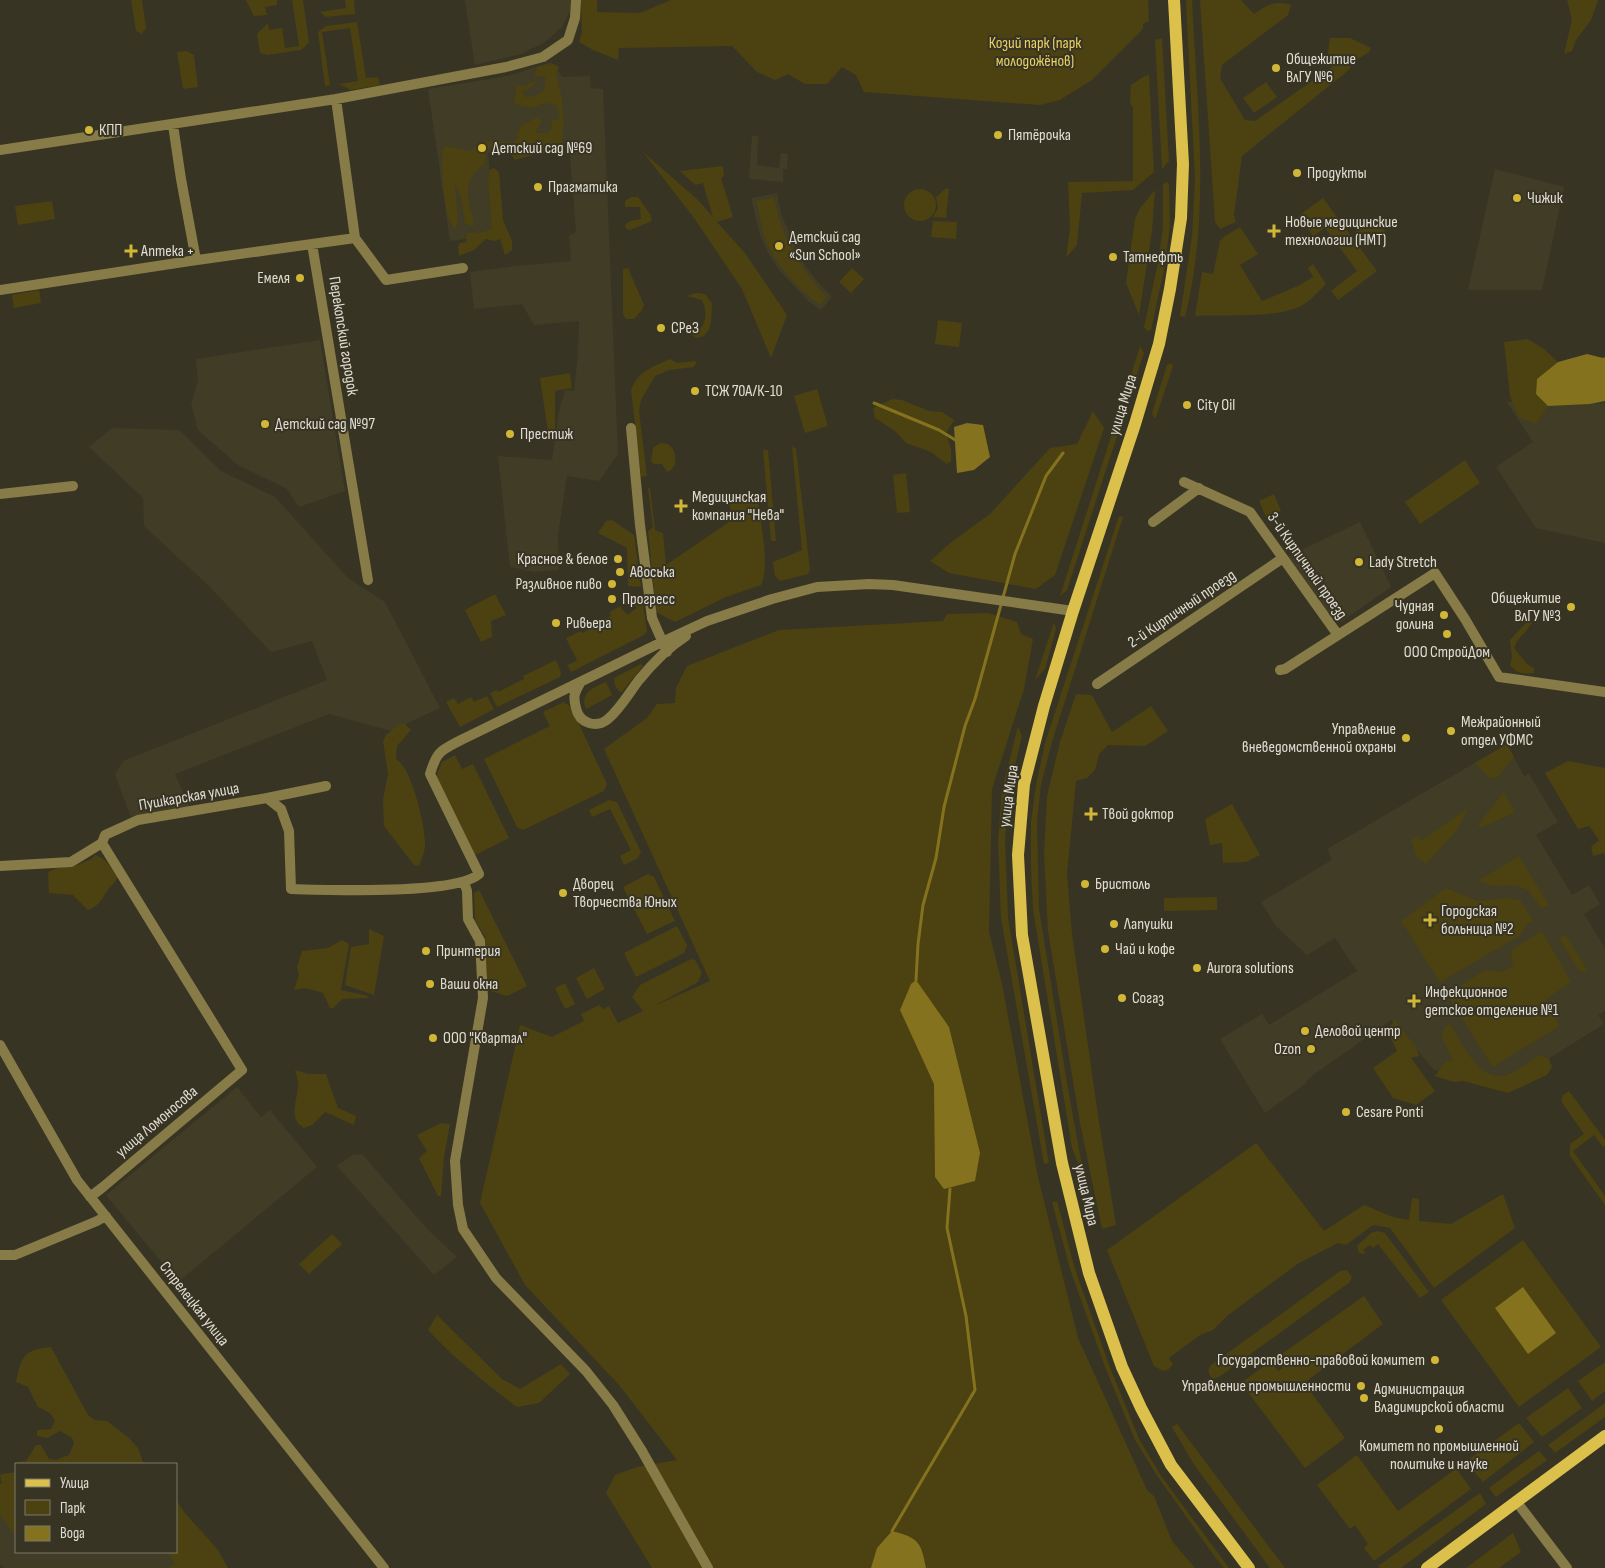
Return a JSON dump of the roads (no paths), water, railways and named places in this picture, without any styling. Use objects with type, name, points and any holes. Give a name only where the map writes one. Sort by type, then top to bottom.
[{"type":"main road","name":"улица Мира","points":[[1174,0],[1183,164],[1181,218],[1170,289],[1159,344],[1044,706],[1024,784],[1018,855],[1022,935],[1062,1163],[1089,1273],[1122,1367],[1141,1408],[1172,1465],[1249,1568]]},
{"type":"main road","points":[[1427,1568],[1605,1436]]},
{"type":"street","points":[[0,150],[336,99],[506,67],[543,57],[568,40],[575,18],[576,0]]},
{"type":"street","points":[[336,99],[354,238],[386,280],[462,268]]},
{"type":"street","points":[[173,125],[196,260]]},
{"type":"street","points":[[0,290],[354,238]]},
{"type":"street","name":"Перекопский городок","points":[[312,244],[368,580]]},
{"type":"street","points":[[631,428],[640,525],[652,618],[666,652]]},
{"type":"street","name":"3-й Кирпичный проезд","points":[[1184,482],[1250,512],[1338,635]]},
{"type":"street","points":[[0,494],[73,486]]},
{"type":"street","points":[[1153,522],[1200,488]]},
{"type":"street","name":"2-й Кирпичный проезд","points":[[1098,684],[1283,558]]},
{"type":"street","points":[[1280,670],[1285,669],[1435,573],[1499,677],[1605,692]]},
{"type":"street","points":[[267,798],[281,809],[289,831],[291,889],[399,889],[464,882],[474,879],[479,874],[430,774],[435,757],[446,748],[662,642],[707,622],[772,599],[817,587],[869,584],[946,592],[1073,611]]},
{"type":"street","points":[[580,683],[573,697],[577,714],[586,723],[597,724],[608,720],[640,678],[675,643],[707,622]]},
{"type":"street","name":"Пушкарская улица","points":[[0,866],[71,862],[102,843],[105,835],[138,820],[326,786]]},
{"type":"street","name":"улица Ломоносова","points":[[90,1196],[242,1070],[102,843]]},
{"type":"street","points":[[464,882],[467,891],[468,920],[480,941],[483,998],[455,1161],[458,1205],[463,1229],[496,1278],[586,1371],[613,1405],[642,1451],[708,1568]]},
{"type":"street","name":"Стрелецкая улица","points":[[0,1045],[77,1180],[384,1568]]},
{"type":"street","points":[[0,1255],[15,1255],[106,1216]]},
{"type":"street","points":[[1516,1501],[1567,1568]]},
{"type":"water","points":[[1587,354],[1605,357],[1605,401],[1590,404],[1548,406],[1536,394],[1537,379],[1558,362]]},
{"type":"water","points":[[967,423],[983,425],[990,457],[974,470],[957,473],[954,427]]},
{"type":"water","points":[[916,980],[949,1027],[980,1153],[975,1181],[944,1189],[935,1177],[934,1084],[900,1010],[911,984]]},
{"type":"water","points":[[1523,1287],[1556,1333],[1528,1354],[1495,1308]]},
{"type":"water","points":[[892,1531],[908,1536],[917,1542],[926,1568],[871,1568],[877,1548]]},
{"type":"waterway","points":[[874,403],[939,430],[957,441]]},
{"type":"waterway","points":[[916,980],[923,905],[936,858],[944,807],[965,726],[975,699],[1015,554],[1046,476],[1063,453]]},
{"type":"waterway","points":[[892,1531],[975,1390],[966,1316],[947,1228],[950,1189]]},
{"type":"place","name":"Общежитие ВлГУ №6","points":[[1276,68]]},
{"type":"place","name":"КПП","points":[[89,130]]},
{"type":"place","name":"Пятёрочка","points":[[998,135]]},
{"type":"place","name":"Детский сад №69","points":[[482,148]]},
{"type":"place","name":"Продукты","points":[[1297,173]]},
{"type":"place","name":"Прагматика","points":[[538,187]]},
{"type":"place","name":"Чижик","points":[[1517,198]]},
{"type":"place","name":"Новые медицинские технологии (НМТ)","points":[[1274,231]]},
{"type":"place","name":"Детский сад «Sun School»","points":[[779,246]]},
{"type":"place","name":"Аптека +","points":[[131,251]]},
{"type":"place","name":"Татнефть","points":[[1113,257]]},
{"type":"place","name":"Емеля","points":[[300,278]]},
{"type":"place","name":"СРеЗ","points":[[661,328]]},
{"type":"place","name":"ТСЖ 70А/К-10","points":[[695,391]]},
{"type":"place","name":"City Oil","points":[[1187,405]]},
{"type":"place","name":"Детский сад №97","points":[[265,424]]},
{"type":"place","name":"Престиж","points":[[510,434]]},
{"type":"place","name":"Медицинская компания \"Нева\"","points":[[681,506]]},
{"type":"place","name":"Красное & белое","points":[[618,559]]},
{"type":"place","name":"Lady Stretch","points":[[1359,562]]},
{"type":"place","name":"Авоська","points":[[620,572]]},
{"type":"place","name":"Разливное пиво","points":[[612,584]]},
{"type":"place","name":"Прогресс","points":[[612,599]]},
{"type":"place","name":"Общежитие ВлГУ №3","points":[[1571,607]]},
{"type":"place","name":"Чудная долина","points":[[1444,615]]},
{"type":"place","name":"Ривьера","points":[[556,623]]},
{"type":"place","name":"ООО СтройДом","points":[[1447,634]]},
{"type":"place","name":"Межрайонный отдел УФМС","points":[[1451,731]]},
{"type":"place","name":"Управление вневедомственной охраны","points":[[1406,738]]},
{"type":"place","name":"Твой доктор","points":[[1091,814]]},
{"type":"place","name":"Бристоль","points":[[1085,884]]},
{"type":"place","name":"Дворец Творчества Юных","points":[[563,893]]},
{"type":"place","name":"Городская больница №2","points":[[1430,920]]},
{"type":"place","name":"Лапушки","points":[[1114,924]]},
{"type":"place","name":"Чай и кофе","points":[[1105,949]]},
{"type":"place","name":"Принтерия","points":[[426,951]]},
{"type":"place","name":"Aurora solutions","points":[[1197,968]]},
{"type":"place","name":"Ваши окна","points":[[430,984]]},
{"type":"place","name":"Согаз","points":[[1122,998]]},
{"type":"place","name":"Инфекционное детское отделение №1","points":[[1414,1001]]},
{"type":"place","name":"Деловой центр","points":[[1305,1031]]},
{"type":"place","name":"ООО \"Квартал\"","points":[[433,1038]]},
{"type":"place","name":"Ozon","points":[[1311,1049]]},
{"type":"place","name":"Cesare Ponti","points":[[1346,1112]]},
{"type":"place","name":"Государственно-правовой комитет","points":[[1435,1360]]},
{"type":"place","name":"Управление промышленности","points":[[1361,1386]]},
{"type":"place","name":"Администрация Владимирской области","points":[[1364,1398]]},
{"type":"place","name":"Комитет по промышленной политике и науке","points":[[1439,1429]]},
{"type":"park label","name":"Козий парк (парк молодожёнов)","points":[[1035,52]]}]
